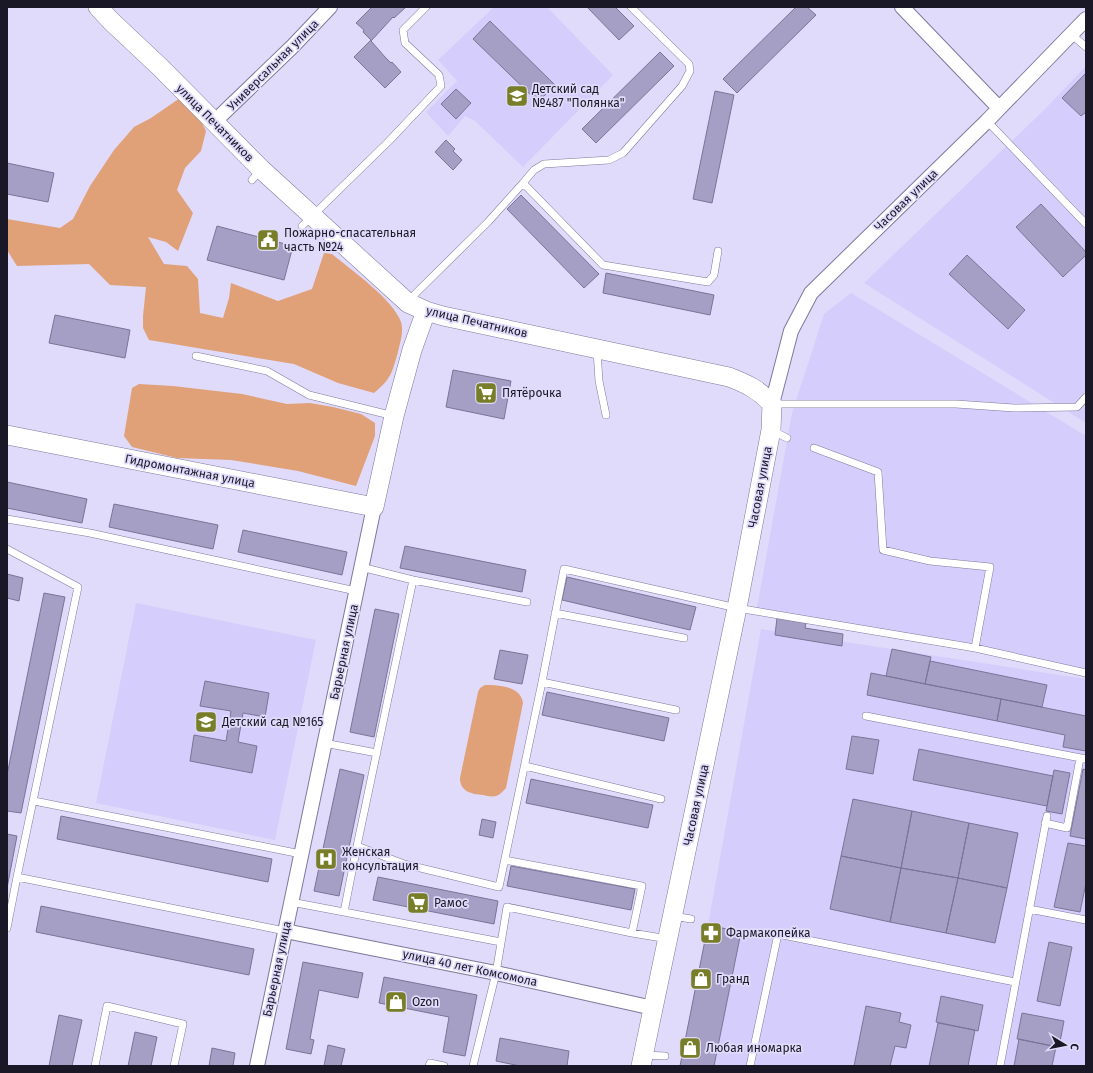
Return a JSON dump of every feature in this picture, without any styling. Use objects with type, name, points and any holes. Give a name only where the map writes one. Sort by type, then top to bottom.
[{"type":"main road","name":"улица Печатников","points":[[98,7],[214,122],[257,174],[307,221],[408,303],[426,312],[495,328],[728,376],[750,385],[762,393],[772,404]]},
{"type":"main road","name":"Барьерная улица","points":[[374,506],[394,416],[412,350],[426,312]]},
{"type":"main road","name":"Часовая улица","points":[[642,1060],[737,608],[779,434],[772,404]]},
{"type":"main road","name":"Гидромонтажная улица","points":[[7,435],[374,506]]},
{"type":"street","name":"Универсальная улица","points":[[214,122],[293,46],[330,7]]},
{"type":"street","points":[[902,7],[999,108]]},
{"type":"street","name":"Часовая улица","points":[[772,404],[791,332],[811,293],[987,121],[1086,19]]},
{"type":"street","name":"Барьерная улица","points":[[257,1066],[374,506]]},
{"type":"street","name":"улица 40 лет Комсомола","points":[[285,931],[496,973],[653,1008]]},
{"type":"lane","points":[[307,221],[389,141],[441,86],[439,75],[405,43],[403,30],[426,7]]},
{"type":"lane","points":[[408,303],[416,293],[488,222],[534,170],[544,164],[609,160],[623,153],[682,86],[690,71],[688,64],[631,7]]},
{"type":"lane","points":[[1071,34],[1086,47]]},
{"type":"lane","points":[[987,121],[1086,224]]},
{"type":"lane","points":[[523,183],[603,265],[708,282],[714,275],[718,251]]},
{"type":"lane","points":[[597,349],[599,381],[606,415]]},
{"type":"lane","points":[[196,356],[267,371],[309,395],[394,416]]},
{"type":"lane","points":[[772,404],[956,404],[1014,408],[1077,407],[1086,397]]},
{"type":"lane","points":[[814,448],[878,472],[883,550],[930,561],[990,567],[975,648]]},
{"type":"lane","points":[[7,519],[90,533],[356,591]]},
{"type":"lane","points":[[7,549],[78,587],[7,928]]},
{"type":"lane","points":[[361,566],[413,580],[527,602]]},
{"type":"lane","points":[[357,846],[404,864],[499,887],[525,766],[564,569],[737,608],[975,648],[1086,673]]},
{"type":"lane","points":[[344,912],[413,580]]},
{"type":"lane","points":[[555,613],[684,638]]},
{"type":"lane","points":[[542,682],[676,710]]},
{"type":"lane","points":[[866,716],[1083,759],[1067,828],[1046,820],[1000,1066]]},
{"type":"lane","points":[[324,743],[377,753]]},
{"type":"lane","points":[[525,766],[661,799]]},
{"type":"lane","points":[[34,801],[301,854]]},
{"type":"lane","points":[[505,860],[642,886],[632,933]]},
{"type":"lane","points":[[17,877],[285,931]]},
{"type":"lane","points":[[291,902],[501,942]]},
{"type":"lane","points":[[473,1066],[496,973],[507,907],[668,939]]},
{"type":"lane","points":[[1029,908],[1086,920]]},
{"type":"lane","points":[[673,916],[692,919]]},
{"type":"lane","points":[[750,1066],[778,934],[1015,982]]},
{"type":"lane","points":[[95,1066],[107,1006],[183,1024],[174,1066]]},
{"type":"lane","points":[[642,1060],[665,1056]]},
{"type":"lane","points":[[429,1066],[430,1063],[444,1066]]},
{"type":"shaded area","name":"Детский сад №487 \"Полянка\"","points":[[494,7],[547,7],[613,75],[523,167],[475,121],[465,116],[448,136],[426,112],[457,81],[438,60]]},
{"type":"shaded area","points":[[1086,66],[1086,423],[864,283],[1044,110]]},
{"type":"shaded area","points":[[180,98],[194,108],[206,131],[201,151],[185,168],[177,190],[193,213],[178,251],[166,242],[148,237],[164,264],[187,266],[198,279],[200,313],[223,318],[229,298],[231,283],[278,301],[312,289],[324,253],[332,254],[381,295],[397,313],[401,322],[401,337],[392,371],[384,384],[374,393],[338,383],[294,364],[149,340],[143,328],[146,287],[110,285],[89,264],[17,266],[7,250],[7,219],[60,228],[73,219],[90,186],[114,150],[134,127],[151,118]]},
{"type":"shaded area","points":[[851,293],[1086,436],[1086,669],[757,608],[792,413],[824,314]]},
{"type":"shaded area","points":[[139,384],[173,386],[242,394],[287,404],[310,403],[333,407],[361,414],[375,423],[375,436],[356,486],[298,471],[231,460],[177,458],[132,447],[124,436],[132,388]]},
{"type":"shaded area","name":"Детский сад №165","points":[[136,603],[316,640],[275,840],[96,803]]},
{"type":"shaded area","points":[[761,629],[1086,679],[1086,1066],[680,1066],[708,925]]},
{"type":"shaded area","points":[[485,685],[503,686],[514,690],[521,697],[523,703],[506,788],[500,794],[494,796],[475,794],[467,791],[462,786],[460,778],[478,692],[480,688]]},
{"type":"building","points":[[372,7],[406,7],[394,18],[393,17],[371,41],[401,72],[385,88],[354,57],[371,40],[363,32],[364,30],[356,23]]},
{"type":"building","points":[[587,7],[615,7],[634,26],[619,40]]},
{"type":"building","points":[[796,7],[807,7],[816,15],[737,93],[723,79]]},
{"type":"building","points":[[490,21],[555,85],[538,102],[473,39]]},
{"type":"building","points":[[660,52],[674,66],[596,143],[582,129]]},
{"type":"building","points":[[1086,73],[1086,112],[1081,116],[1062,98]]},
{"type":"building","points":[[456,89],[471,103],[456,119],[441,104]]},
{"type":"building","points":[[715,91],[734,95],[712,203],[693,199]]},
{"type":"building","points":[[446,140],[455,149],[453,151],[462,160],[453,170],[435,152]]},
{"type":"building","points":[[7,163],[54,173],[48,202],[7,194]]},
{"type":"building","points":[[521,195],[599,274],[584,288],[507,209]]},
{"type":"building","points":[[1041,204],[1086,252],[1086,255],[1063,277],[1016,227]]},
{"type":"building","points":[[217,226],[293,246],[284,280],[207,260]]},
{"type":"building","points":[[967,255],[1025,310],[1008,329],[949,274]]},
{"type":"building","points":[[606,273],[714,295],[710,315],[603,293]]},
{"type":"building","points":[[55,315],[130,330],[125,358],[49,343]]},
{"type":"building","points":[[453,370],[511,381],[504,419],[446,407]]},
{"type":"building","points":[[7,482],[87,499],[82,523],[7,508]]},
{"type":"building","points":[[114,504],[218,525],[213,549],[109,527]]},
{"type":"building","points":[[243,530],[347,552],[342,575],[238,552]]},
{"type":"building","points":[[405,546],[526,570],[522,592],[400,568]]},
{"type":"building","points":[[7,574],[23,578],[19,601],[7,598]]},
{"type":"building","points":[[567,577],[696,607],[690,630],[562,600]]},
{"type":"building","points":[[44,593],[65,597],[21,813],[7,811],[7,775]]},
{"type":"building","points":[[375,609],[399,614],[374,737],[350,732]]},
{"type":"building","points":[[777,618],[806,623],[805,628],[843,634],[842,646],[775,635]]},
{"type":"building","points":[[892,649],[931,657],[925,684],[886,676]]},
{"type":"building","points":[[500,650],[528,655],[522,684],[494,679]]},
{"type":"building","points":[[930,661],[1047,685],[1042,707],[925,684]]},
{"type":"building","points":[[871,673],[1001,699],[997,721],[867,695]]},
{"type":"building","points":[[205,681],[269,693],[265,717],[243,713],[238,742],[257,746],[252,773],[190,761],[194,735],[226,741],[231,711],[200,706]]},
{"type":"building","points":[[547,692],[669,718],[664,741],[542,715]]},
{"type":"building","points":[[1001,699],[1086,716],[1086,751],[1063,747],[1065,735],[997,721]]},
{"type":"building","points":[[852,736],[879,740],[873,774],[846,769]]},
{"type":"building","points":[[919,749],[1053,776],[1047,806],[913,780]]},
{"type":"building","points":[[340,769],[364,775],[339,896],[314,891]]},
{"type":"building","points":[[1083,769],[1086,770],[1086,839],[1070,836]]},
{"type":"building","points":[[1054,770],[1070,773],[1062,814],[1046,811]]},
{"type":"building","points":[[531,779],[653,805],[648,828],[526,803]]},
{"type":"building","points":[[853,799],[912,811],[901,868],[841,856]]},
{"type":"building","points":[[912,811],[969,823],[958,878],[901,868]]},
{"type":"building","points":[[61,816],[272,859],[268,882],[57,839]]},
{"type":"building","points":[[482,819],[496,822],[493,838],[479,835]]},
{"type":"building","points":[[969,823],[1018,833],[1007,888],[958,878]]},
{"type":"building","points":[[7,834],[17,836],[7,888]]},
{"type":"building","points":[[1068,843],[1086,846],[1086,883],[1080,912],[1054,907]]},
{"type":"building","points":[[841,856],[901,868],[890,922],[830,909]]},
{"type":"building","points":[[511,866],[635,889],[631,910],[507,886]]},
{"type":"building","points":[[901,868],[958,878],[946,933],[890,922]]},
{"type":"building","points":[[378,877],[498,901],[494,924],[373,900]]},
{"type":"building","points":[[958,878],[1007,888],[995,943],[946,933]]},
{"type":"building","points":[[41,906],[254,949],[249,975],[36,932]]},
{"type":"building","points":[[708,925],[741,932],[714,1066],[680,1066]]},
{"type":"building","points":[[1049,942],[1072,947],[1060,1006],[1037,1001]]},
{"type":"building","points":[[303,962],[363,973],[358,998],[319,990],[310,1039],[314,1040],[311,1054],[286,1049]]},
{"type":"building","points":[[384,977],[477,995],[465,1056],[443,1052],[449,1017],[379,1003]]},
{"type":"building","points":[[941,996],[983,1005],[978,1031],[936,1022]]},
{"type":"building","points":[[866,1006],[901,1013],[899,1022],[911,1025],[906,1048],[895,1046],[890,1066],[854,1066]]},
{"type":"building","points":[[1022,1013],[1064,1021],[1059,1047],[1017,1039]]},
{"type":"building","points":[[59,1015],[82,1020],[72,1066],[49,1066]]},
{"type":"building","points":[[938,1023],[975,1030],[968,1066],[929,1066]]},
{"type":"building","points":[[135,1032],[157,1037],[151,1066],[128,1066]]},
{"type":"building","points":[[500,1038],[569,1051],[567,1066],[520,1066],[496,1061]]},
{"type":"building","points":[[1019,1039],[1056,1047],[1052,1066],[1014,1066]]},
{"type":"building","points":[[328,1045],[345,1049],[341,1066],[324,1066]]},
{"type":"building","points":[[212,1048],[235,1053],[233,1066],[209,1066]]},
{"type":"place","name":"Детский сад №487 \"Полянка\"","points":[[517,96]]},
{"type":"place","name":"Пожарно-спасательная часть №24","points":[[268,240]]},
{"type":"place","name":"Пятёрочка","points":[[486,393]]},
{"type":"place","name":"Детский сад №165","points":[[206,722]]},
{"type":"place","name":"Женская консультация","points":[[326,859]]},
{"type":"place","name":"Рамос","points":[[418,903]]},
{"type":"place","name":"Фармакопейка","points":[[711,933]]},
{"type":"place","name":"Гранд","points":[[701,979]]},
{"type":"place","name":"Ozon","points":[[396,1002]]},
{"type":"place","name":"Любая иномарка","points":[[690,1048]]}]
